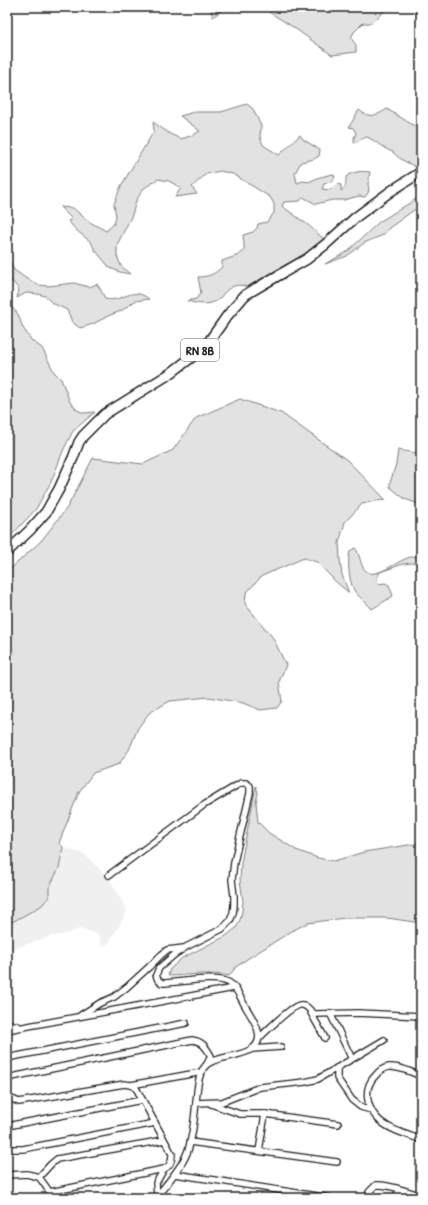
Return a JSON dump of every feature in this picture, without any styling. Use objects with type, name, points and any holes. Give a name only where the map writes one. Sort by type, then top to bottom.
[{"type":"main road","name":"RN 8B","points":[[7,552],[46,512],[60,489],[79,442],[106,414],[171,373],[205,347],[227,316],[246,295],[307,259],[356,217],[391,191],[421,172]]},
{"type":"street","points":[[109,875],[204,805],[241,783],[248,784],[250,793],[234,862],[232,880],[234,896],[232,917],[227,925],[222,929],[186,947],[174,955],[159,968],[156,973],[158,980],[162,983],[209,979],[230,983],[257,1026],[259,1038]]},
{"type":"street","points":[[78,1017],[114,997],[167,950],[186,947]]},
{"type":"street","points":[[7,1030],[234,988]]},
{"type":"street","points":[[207,1064],[217,1059],[246,1052],[251,1049],[256,1045],[259,1038],[285,1014],[298,1005],[306,1006],[311,1012],[325,1038]]},
{"type":"street","points":[[311,1012],[315,1014],[358,1013],[421,1016]]},
{"type":"street","points":[[330,1013],[352,1059]]},
{"type":"street","points":[[7,1023],[20,1027]]},
{"type":"street","points":[[7,1058],[186,1023]]},
{"type":"street","points":[[7,1078],[192,1040],[201,1042],[211,1056],[199,1078],[190,1142],[185,1157],[175,1174],[156,1197]]},
{"type":"street","points":[[196,1103],[222,1102],[260,1087],[318,1079],[384,1040]]},
{"type":"street","points":[[251,1049],[281,1047]]},
{"type":"street","points":[[421,1076],[402,1069],[389,1067],[380,1070],[372,1078],[367,1090],[367,1101],[371,1110],[378,1119],[390,1128],[421,1140]]},
{"type":"street","points":[[337,1068],[337,1078],[352,1100],[361,1107],[371,1110]]},
{"type":"street","points":[[7,1098],[19,1102],[124,1084],[131,1085],[202,1072]]},
{"type":"street","points":[[50,1192],[168,1167],[171,1163],[172,1154],[136,1088],[131,1085]]},
{"type":"street","points":[[7,1126],[142,1100]]},
{"type":"street","points":[[209,1103],[240,1114],[265,1114],[338,1124]]},
{"type":"street","points":[[260,1151],[265,1114]]},
{"type":"street","points":[[7,1149],[23,1149],[155,1124]]},
{"type":"street","points":[[39,1177],[50,1164],[57,1159],[164,1140]]},
{"type":"street","points":[[190,1142],[337,1162]]},
{"type":"street","points":[[156,1197],[156,1183],[164,1169]]},
{"type":"street","points":[[7,1175],[27,1174],[39,1177],[54,1198]]},
{"type":"street","points":[[175,1174],[330,1198]]},
{"type":"street","points":[[369,1198],[369,1192],[376,1185],[384,1185],[421,1195]]},
{"type":"street","points":[[395,1198],[397,1194],[403,1191]]},
{"type":"shaded area","points":[[212,7],[226,7],[213,17],[211,12]]},
{"type":"shaded area","points":[[261,7],[388,7],[372,23],[363,23],[354,32],[351,38],[356,45],[356,52],[332,55],[293,27]]},
{"type":"shaded area","points":[[247,104],[253,109],[261,126],[260,137],[263,145],[279,155],[300,135],[304,140],[320,150],[319,156],[314,159],[301,162],[295,173],[297,183],[303,181],[309,182],[332,174],[335,176],[333,181],[324,184],[322,189],[330,190],[338,184],[341,185],[341,191],[345,187],[346,177],[349,175],[357,172],[370,172],[368,184],[369,190],[365,197],[359,196],[316,204],[303,197],[300,201],[284,202],[282,206],[308,225],[325,240],[313,249],[247,287],[241,285],[232,287],[215,302],[199,304],[187,301],[196,299],[201,293],[198,277],[208,276],[217,272],[222,267],[222,261],[239,255],[244,251],[243,235],[253,232],[257,228],[258,224],[267,222],[274,213],[274,204],[270,197],[233,174],[220,171],[206,174],[192,187],[197,194],[175,197],[181,188],[169,181],[158,179],[143,189],[136,201],[132,215],[117,245],[117,256],[121,266],[130,274],[110,268],[95,250],[91,242],[76,230],[68,221],[72,219],[60,207],[73,208],[88,221],[106,231],[114,224],[116,216],[114,204],[121,186],[154,131],[153,122],[170,134],[181,139],[200,131],[180,116],[194,112],[221,112]]},
{"type":"shaded area","points":[[387,109],[421,130],[421,164],[414,166],[409,164],[393,152],[367,137],[354,143],[356,133],[353,128],[349,127],[359,110],[363,113],[373,115]]},
{"type":"shaded area","points":[[421,196],[421,205],[389,228],[383,235],[364,243],[347,256],[325,264],[347,252],[379,222]]},
{"type":"shaded area","points":[[7,254],[14,270],[38,285],[48,286],[74,283],[89,287],[97,284],[105,299],[112,300],[137,294],[143,295],[149,299],[135,301],[121,311],[93,324],[80,328],[72,322],[67,310],[52,303],[45,296],[26,293],[17,298],[19,289],[9,278],[7,273]]},
{"type":"shaded area","points":[[7,302],[18,314],[23,328],[32,341],[42,348],[54,372],[61,379],[70,402],[77,410],[84,413],[95,412],[73,431],[63,451],[51,482],[36,509],[7,540]]},
{"type":"shaded area","points":[[240,399],[281,413],[347,460],[386,500],[362,504],[345,522],[339,543],[342,575],[349,593],[317,562],[304,558],[262,576],[246,593],[245,604],[273,638],[286,665],[279,682],[282,701],[277,708],[260,710],[243,703],[208,697],[170,701],[149,713],[138,728],[129,750],[119,764],[93,773],[79,792],[59,843],[63,847],[59,868],[49,888],[49,897],[41,906],[7,925],[7,572],[41,541],[67,508],[93,458],[143,464],[173,450],[196,418]]},
{"type":"shaded area","points":[[398,450],[417,453],[421,452],[421,505],[405,499],[390,487]]},
{"type":"shaded area","points":[[355,548],[364,569],[370,573],[379,572],[412,557],[421,556],[421,562],[403,564],[380,572],[377,578],[378,584],[385,583],[389,585],[393,596],[372,609],[356,593],[352,585],[349,573],[349,556],[350,551]]},
{"type":"shaded area","points":[[256,786],[258,793],[256,802],[258,822],[269,833],[296,850],[318,858],[334,861],[364,852],[421,843],[421,923],[387,918],[345,918],[307,923],[247,959],[236,967],[229,976],[207,974],[168,975],[170,969],[182,958],[226,936],[236,928],[240,920],[243,901],[240,880],[241,863]]},
{"type":"shaded area","points":[[63,847],[84,854],[110,880],[127,911],[108,944],[102,946],[98,934],[79,929],[12,949],[7,953],[7,925],[41,906],[59,868]]}]
